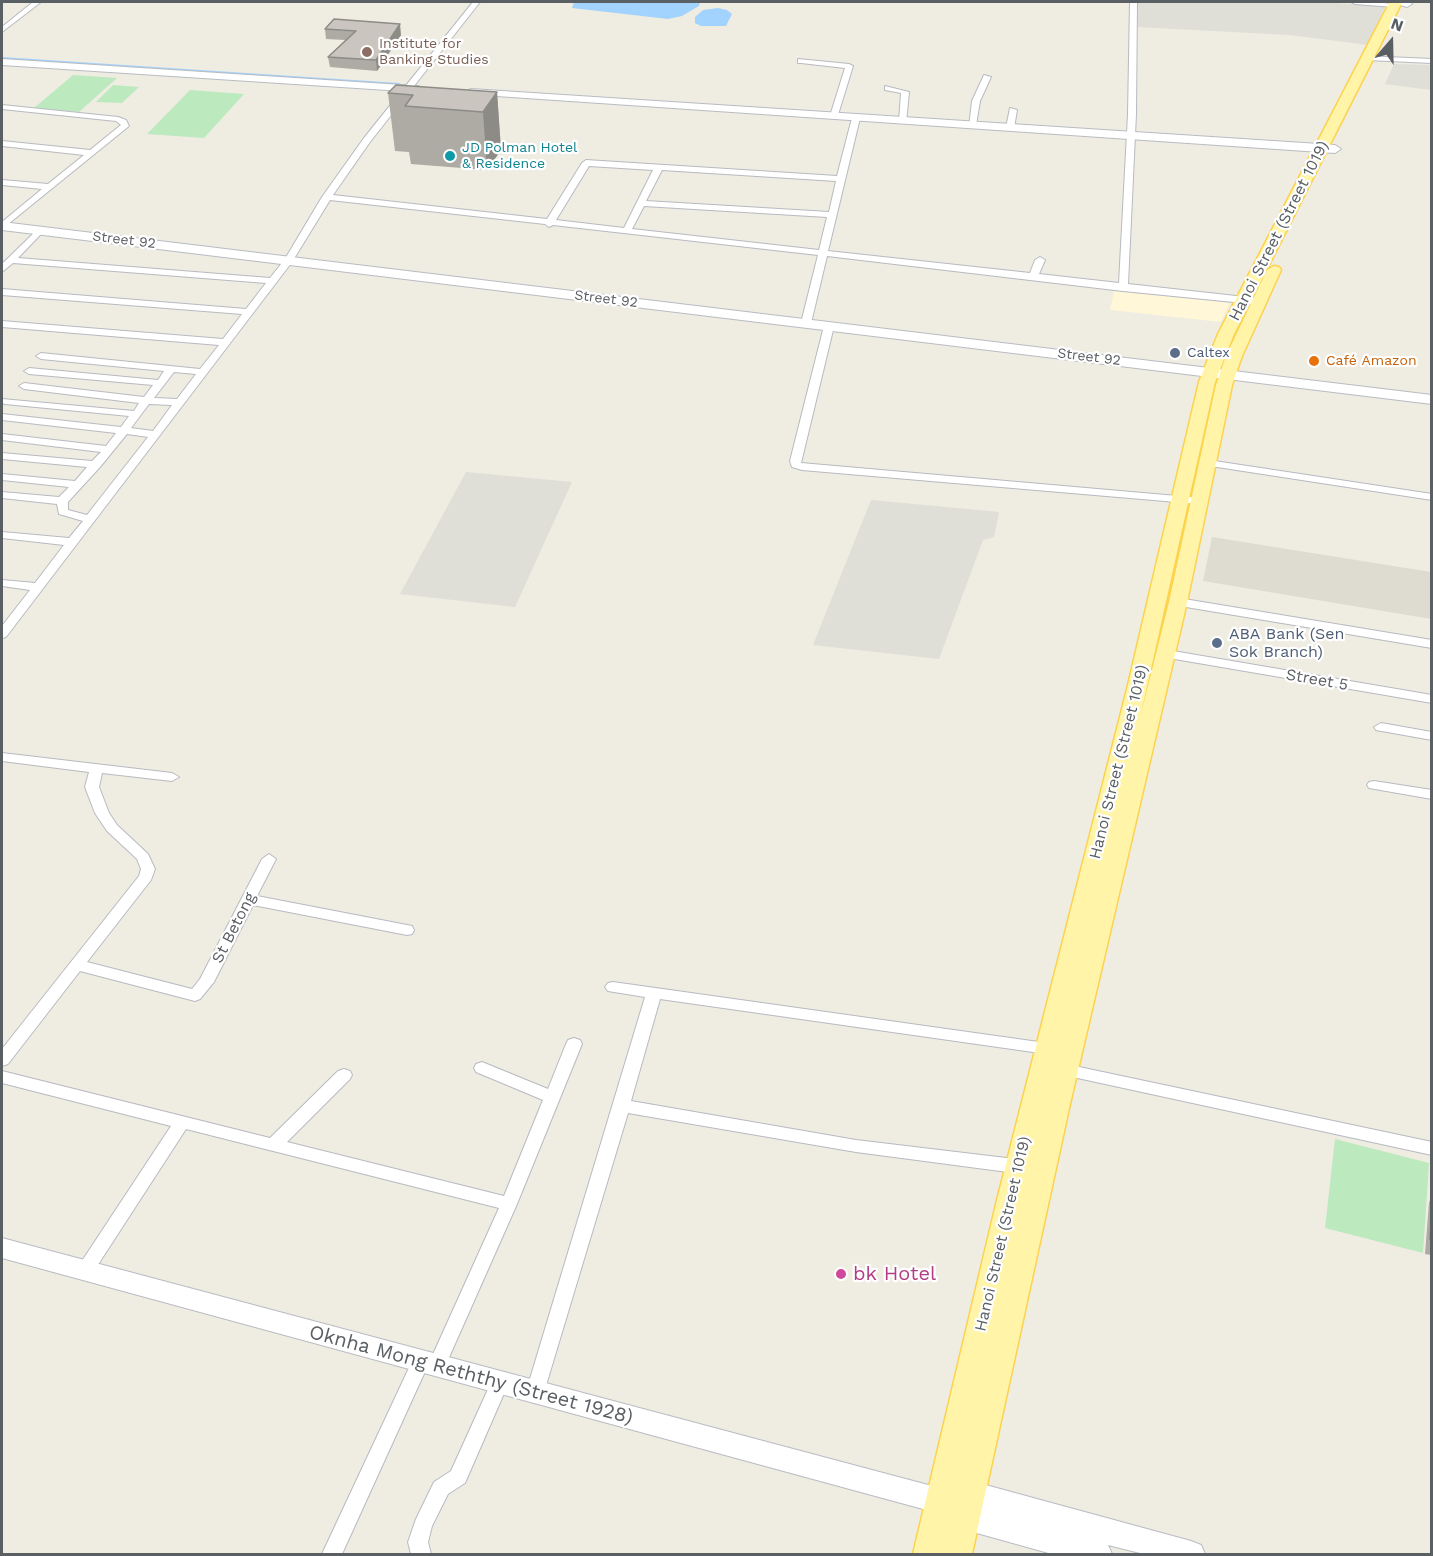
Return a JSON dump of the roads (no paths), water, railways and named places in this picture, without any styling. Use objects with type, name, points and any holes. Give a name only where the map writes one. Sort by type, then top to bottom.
[{"type":"main road","name":"Hanoi Street (Street 1019)","points":[[928,1554],[1030,1169],[1065,1070],[1167,654],[1178,602],[1190,499],[1208,463],[1219,373],[1259,301],[1400,3]]},
{"type":"main road","name":"Hanoi Street (Street 1019)","points":[[1367,87],[1374,59]]},
{"type":"main road","points":[[2,62],[431,90]]},
{"type":"main road","points":[[454,91],[1129,136],[1333,146]]},
{"type":"main road","name":"Hanoi Street (Street 1019)","points":[[957,1554],[1030,1169],[1047,1048],[1190,499],[1219,373],[1243,300],[1333,146]]},
{"type":"main road","name":"Street 92","points":[[2,226],[807,322],[1431,400]]},
{"type":"main road","name":"Oknha Mong Reththy (Street 1928)","points":[[2,1248],[84,1272],[941,1500],[1191,1554]]},
{"type":"main road","name":"Oknha Mong Reththy (Street 1928)","points":[[968,1505],[1098,1554]]},
{"type":"street","points":[[2,30],[37,2]]},
{"type":"street","points":[[2,634],[289,260],[326,197],[367,140],[476,2]]},
{"type":"street","points":[[1123,288],[1134,2]]},
{"type":"street","points":[[1355,2],[1400,3]]},
{"type":"street","points":[[1374,59],[1431,61]]},
{"type":"street","points":[[801,62],[849,66],[834,116]]},
{"type":"street","points":[[972,125],[976,101],[987,77]]},
{"type":"street","points":[[888,88],[905,92],[903,121]]},
{"type":"street","points":[[2,107],[118,119],[125,126],[2,226]]},
{"type":"street","points":[[1010,128],[1013,110]]},
{"type":"street","points":[[807,322],[856,118]]},
{"type":"street","points":[[2,143],[91,153]]},
{"type":"street","points":[[549,224],[586,163],[841,179]]},
{"type":"street","points":[[626,232],[659,167]]},
{"type":"street","points":[[2,182],[50,187]]},
{"type":"street","points":[[326,197],[1033,278],[1259,301]]},
{"type":"street","points":[[642,203],[833,215]]},
{"type":"street","points":[[2,269],[40,230]]},
{"type":"street","points":[[10,260],[271,281]]},
{"type":"street","points":[[1033,278],[1040,260]]},
{"type":"street","points":[[2,292],[248,312]]},
{"type":"street","points":[[2,324],[225,342]]},
{"type":"street","points":[[830,326],[795,461],[796,465],[1190,499]]},
{"type":"street","points":[[40,356],[202,372]]},
{"type":"street","points":[[89,519],[63,512],[62,501],[75,484],[109,450],[171,369]]},
{"type":"street","points":[[29,371],[161,383]]},
{"type":"street","points":[[24,386],[147,401],[179,402]]},
{"type":"street","points":[[5,401],[136,414]]},
{"type":"street","points":[[2,417],[154,434]]},
{"type":"street","points":[[2,437],[109,450]]},
{"type":"street","points":[[2,456],[96,465]]},
{"type":"street","points":[[1208,463],[1431,496]]},
{"type":"street","points":[[2,477],[75,484]]},
{"type":"street","points":[[2,495],[62,501]]},
{"type":"street","points":[[2,535],[72,542]]},
{"type":"street","points":[[2,583],[38,587]]},
{"type":"street","points":[[1178,602],[1431,644]]},
{"type":"street","name":"Street 5","points":[[1167,654],[1431,699]]},
{"type":"street","points":[[1381,727],[1431,736]]},
{"type":"street","points":[[2,757],[172,777]]},
{"type":"street","points":[[2,1060],[146,877],[148,869],[143,857],[112,828],[102,813],[92,787],[97,767]]},
{"type":"street","points":[[1374,785],[1431,795]]},
{"type":"street","name":"St Betong","points":[[78,965],[195,995],[206,982],[269,859]]},
{"type":"street","points":[[248,899],[407,930]]},
{"type":"street","points":[[613,987],[1047,1048]]},
{"type":"street","points":[[535,1392],[654,993]]},
{"type":"street","points":[[332,1554],[509,1204],[573,1044]]},
{"type":"street","points":[[482,1068],[552,1097]]},
{"type":"street","points":[[1065,1070],[1431,1149]]},
{"type":"street","points":[[272,1146],[344,1075]]},
{"type":"street","points":[[2,1077],[509,1204]]},
{"type":"street","points":[[622,1106],[856,1146],[1030,1169]]},
{"type":"street","points":[[84,1272],[182,1122]]},
{"type":"street","points":[[422,1554],[418,1542],[423,1525],[441,1488],[458,1477],[500,1382]]},
{"type":"water","points":[[574,2],[700,2],[699,6],[682,16],[668,19],[572,8]]},
{"type":"water","points":[[718,8],[732,14],[726,26],[701,26],[695,23],[695,17],[703,10]]},
{"type":"waterway","points":[[2,58],[399,84]]},
{"type":"place","name":"Institute for Banking Studies","points":[[367,52]]},
{"type":"place","name":"JD Polman Hotel & Residence","points":[[450,156]]},
{"type":"place","name":"Caltex","points":[[1175,353]]},
{"type":"place","name":"Café Amazon","points":[[1314,361]]},
{"type":"place","name":"ABA Bank (Sen Sok Branch)","points":[[1217,643]]},
{"type":"place","name":"bk Hotel","points":[[841,1274]]}]
